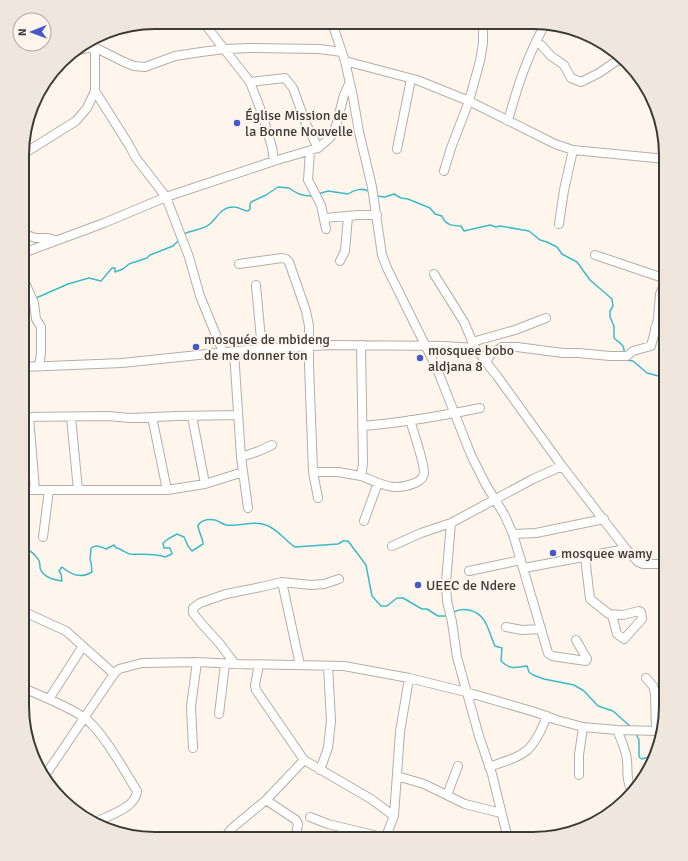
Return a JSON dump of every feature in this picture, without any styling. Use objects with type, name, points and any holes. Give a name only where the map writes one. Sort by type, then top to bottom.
[{"type":"street","points":[[209,29],[250,82],[272,146],[274,161]]},
{"type":"street","points":[[334,29],[342,52],[372,187],[382,255],[437,369],[453,414],[471,455],[513,534],[548,653],[552,656],[586,660],[587,659],[576,640]]},
{"type":"street","points":[[444,171],[469,101],[480,61],[483,29]]},
{"type":"street","points":[[508,120],[519,82],[543,30]]},
{"type":"street","points":[[536,42],[541,45],[551,56],[564,65],[571,78],[581,82],[599,73],[617,61]]},
{"type":"street","points":[[94,45],[124,62],[134,66],[145,67],[175,56],[225,49],[250,48],[342,52]]},
{"type":"street","points":[[29,150],[76,121],[87,108],[95,91],[93,46]]},
{"type":"street","points":[[344,61],[438,88],[469,101],[555,144],[573,150],[659,157]]},
{"type":"street","points":[[250,82],[286,78],[293,88],[314,149],[308,180],[321,205],[326,229]]},
{"type":"street","points":[[397,149],[411,79]]},
{"type":"street","points":[[29,251],[104,223],[166,197],[314,149],[330,138],[336,126],[344,95],[349,84]]},
{"type":"street","points":[[95,91],[136,158],[166,197],[189,257],[200,296],[223,352]]},
{"type":"street","points":[[559,224],[564,190],[573,150]]},
{"type":"street","points":[[324,218],[377,215]]},
{"type":"street","points":[[340,261],[345,251],[348,216]]},
{"type":"street","points":[[29,236],[55,240]]},
{"type":"street","points":[[595,255],[659,278]]},
{"type":"street","points":[[239,264],[282,258],[286,259],[289,262],[306,311],[309,326],[308,347],[313,472],[318,498]]},
{"type":"street","points":[[434,274],[464,322],[474,345],[562,466],[626,549],[638,562],[643,564],[659,564]]},
{"type":"street","points":[[256,285],[262,350]]},
{"type":"street","points":[[29,291],[33,299],[36,319],[41,327],[41,353],[39,366]]},
{"type":"street","points":[[486,362],[491,354],[502,347],[541,349],[563,353],[627,356],[633,351],[651,346],[658,319],[659,306]]},
{"type":"street","points":[[29,367],[122,362],[223,352],[308,347],[361,345],[474,345],[546,318]]},
{"type":"street","points":[[655,328],[659,327]]},
{"type":"street","points":[[361,345],[363,464],[361,476]]},
{"type":"street","points":[[234,352],[241,457],[248,508]]},
{"type":"street","points":[[362,426],[453,414],[480,408]]},
{"type":"street","points":[[192,416],[205,484]]},
{"type":"street","points":[[29,417],[238,416]]},
{"type":"street","points":[[71,417],[78,490]]},
{"type":"street","points":[[152,417],[167,490]]},
{"type":"street","points":[[313,472],[338,472],[361,476],[392,488],[404,487],[418,482],[422,478],[424,472],[410,420]]},
{"type":"street","points":[[29,441],[35,490]]},
{"type":"street","points":[[241,457],[272,445]]},
{"type":"street","points":[[392,546],[421,533],[451,523],[496,500],[532,479],[562,466]]},
{"type":"street","points":[[29,490],[167,490],[205,484],[243,472]]},
{"type":"street","points":[[364,521],[378,483]]},
{"type":"street","points":[[43,537],[49,490]]},
{"type":"street","points":[[513,534],[536,533],[604,519]]},
{"type":"street","points":[[451,523],[446,582],[447,601],[452,622],[456,657],[489,767],[506,832]]},
{"type":"street","points":[[469,571],[584,557],[626,549]]},
{"type":"street","points":[[584,557],[590,599],[612,615]]},
{"type":"street","points":[[235,664],[220,644],[201,623],[194,613],[193,608],[200,603],[226,594],[282,582],[311,585],[324,584],[339,580]]},
{"type":"street","points":[[282,582],[300,665]]},
{"type":"street","points":[[29,614],[66,631],[114,674]]},
{"type":"street","points":[[506,627],[522,630],[541,629]]},
{"type":"street","points":[[49,699],[83,646]]},
{"type":"street","points":[[193,748],[192,706],[197,662]]},
{"type":"street","points":[[48,772],[114,674],[119,669],[142,663],[197,662],[259,665],[344,666],[409,678],[466,692],[517,706],[557,720],[583,727],[657,731]]},
{"type":"street","points":[[219,714],[225,664]]},
{"type":"street","points":[[259,665],[255,685],[256,690],[304,760],[371,799],[394,816]]},
{"type":"street","points":[[320,770],[328,748],[331,721],[328,666]]},
{"type":"street","points":[[388,832],[394,816],[400,732],[409,678]]},
{"type":"street","points":[[646,678],[653,686],[655,693],[658,726]]},
{"type":"street","points":[[29,690],[84,717],[91,723],[111,748],[137,791],[136,796],[127,806],[101,819]]},
{"type":"street","points":[[489,767],[514,758],[530,748],[540,733],[547,716]]},
{"type":"street","points":[[579,775],[579,755],[583,727]]},
{"type":"street","points":[[617,730],[627,760],[627,778],[630,786]]},
{"type":"street","points":[[229,832],[266,800],[304,760]]},
{"type":"street","points":[[447,795],[458,766]]},
{"type":"street","points":[[397,776],[424,784],[465,804],[501,813]]},
{"type":"street","points":[[266,800],[296,820],[298,824],[297,832]]},
{"type":"street","points":[[310,817],[328,824],[359,832]]},
{"type":"waterway","points":[[184,234],[201,229],[208,225],[220,212],[229,207],[235,207],[248,211],[250,209],[251,202],[278,187],[289,188],[305,196],[312,196]]},
{"type":"waterway","points":[[318,194],[328,191],[348,194],[362,189],[370,192]]},
{"type":"waterway","points":[[376,196],[385,197],[394,194],[401,198],[408,199],[430,208],[435,214],[442,216],[447,223],[461,226],[464,231],[490,225],[496,227],[500,226],[529,231],[540,240],[557,247],[562,254],[577,262],[590,280],[612,299],[613,306],[610,311],[610,317],[614,326],[614,338],[623,346],[624,353]]},
{"type":"waterway","points":[[36,298],[68,284],[89,278],[101,281],[112,268],[115,268],[115,272],[123,269],[129,264],[147,258],[150,255],[173,246],[179,240]]},
{"type":"waterway","points":[[627,360],[633,361],[647,373],[659,376]]},
{"type":"waterway","points":[[29,551],[39,561],[41,571],[46,576],[62,581],[59,571],[62,567],[76,575],[84,575],[92,572],[90,560],[91,548],[95,546],[106,549],[114,545],[116,548],[130,554],[165,557],[172,554],[170,548],[164,548],[163,543],[177,534],[184,537],[192,551],[203,544],[198,525],[204,521],[215,520],[225,525],[256,523],[266,525],[274,529],[295,547],[338,544],[343,541],[348,541],[366,565],[372,596],[381,606],[387,606],[397,598],[403,598],[438,616],[447,616]]},
{"type":"waterway","points":[[454,612],[463,609],[480,615],[486,624],[495,646],[502,648],[501,661],[508,666],[514,668],[527,666],[529,672],[533,675],[544,679],[574,685],[584,691],[598,706],[613,711],[632,728]]},
{"type":"waterway","points":[[636,734],[639,740],[639,757],[642,759],[648,757]]},
{"type":"place","name":"Église Mission de la Bonne Nouvelle","points":[[237,123]]},
{"type":"place","name":"mosquée de mbideng de me donner ton","points":[[196,347]]},
{"type":"place","name":"mosquee bobo aldjana 8","points":[[420,358]]},
{"type":"place","name":"mosquee wamy","points":[[553,553]]},
{"type":"place","name":"UEEC de Ndere","points":[[418,585]]}]
